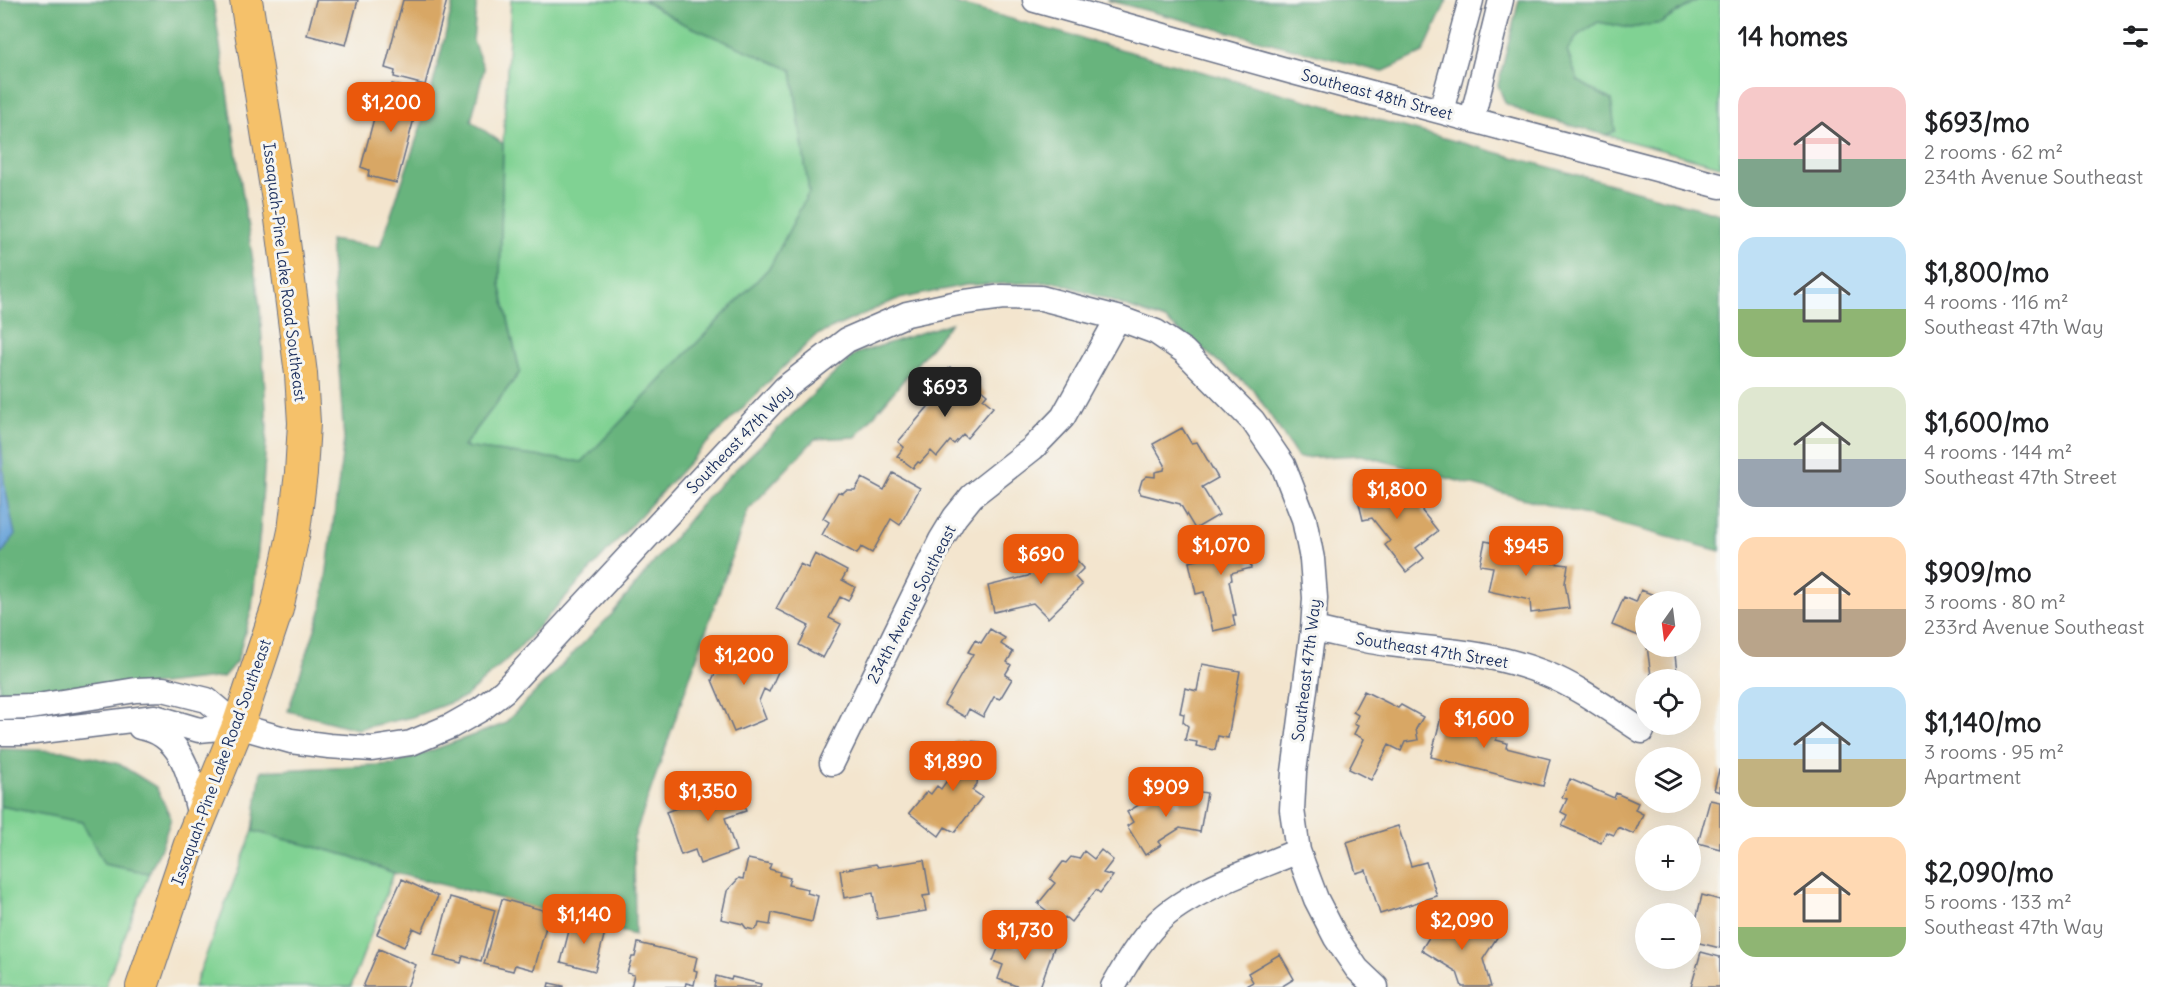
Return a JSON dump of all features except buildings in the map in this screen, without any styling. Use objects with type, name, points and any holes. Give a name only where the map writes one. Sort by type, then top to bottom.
[{"type":"main road","name":"Issaquah-Pine Lake Road Southeast","points":[[142,987],[200,816],[238,726],[277,609],[294,531],[301,473],[304,423],[301,374],[281,219],[246,0]]},
{"type":"street","name":"Southeast 48th Street","points":[[1035,0],[1720,186]]},
{"type":"street","points":[[1441,111],[1471,0]]},
{"type":"street","points":[[1472,119],[1501,0]]},
{"type":"street","name":"Southeast 47th Way","points":[[238,726],[291,741],[372,749],[411,743],[451,726],[481,709],[504,691],[785,388],[847,340],[907,314],[958,303],[1003,297],[1041,298],[1118,318],[1156,332],[1184,351],[1253,421],[1283,465],[1304,519],[1312,559],[1316,598],[1293,772],[1292,810],[1298,851],[1316,899],[1336,938],[1357,969],[1376,987]]},
{"type":"street","name":"234th Avenue Southeast","points":[[832,763],[941,540],[955,517],[972,496],[1033,448],[1064,417],[1118,318]]},
{"type":"street","name":"Southeast 47th Street","points":[[1313,630],[1390,644],[1465,652],[1514,663],[1545,673],[1584,693],[1635,726]]},
{"type":"street","points":[[0,708],[31,708],[136,690],[163,689],[207,700],[238,726]]},
{"type":"street","points":[[0,733],[26,733],[155,717],[199,730],[238,726]]},
{"type":"street","points":[[102,722],[147,728],[168,738],[182,755],[200,816]]},
{"type":"street","points":[[1113,987],[1130,956],[1159,922],[1179,906],[1207,890],[1298,851]]},
{"type":"green space","points":[[0,0],[213,0],[260,307],[267,427],[252,608],[237,661],[223,677],[67,695],[0,692]]},
{"type":"green space","points":[[454,0],[477,0],[473,41],[484,69],[471,121],[503,144],[500,284],[520,372],[463,447],[582,462],[770,267],[809,192],[792,70],[682,23],[643,0],[942,0],[1720,214],[1720,551],[1361,455],[1298,458],[1253,389],[1165,320],[1057,282],[965,285],[895,300],[815,336],[702,448],[517,650],[465,697],[412,717],[357,729],[288,711],[322,608],[344,440],[330,240],[380,247],[427,108]]},
{"type":"green space","points":[[511,0],[643,0],[682,23],[792,70],[809,192],[770,267],[582,462],[463,447],[520,372],[500,284],[503,144]]},
{"type":"green space","points":[[1107,0],[1447,0],[1423,53],[1382,72]]},
{"type":"green space","points":[[1519,0],[1697,0],[1661,23],[1630,28],[1598,22],[1578,35],[1567,51],[1578,81],[1611,100],[1615,131],[1606,135],[1525,113],[1505,103],[1498,85]]},
{"type":"green space","points":[[1697,0],[1720,0],[1720,166],[1606,135],[1615,131],[1611,100],[1578,81],[1567,51],[1578,35],[1598,22],[1630,28],[1661,23]]},
{"type":"green space","points":[[951,323],[856,437],[815,439],[748,510],[634,838],[635,935],[394,873],[350,856],[253,831],[261,771],[394,764],[504,724],[612,614],[708,496],[855,354]]},
{"type":"green space","points":[[0,749],[66,751],[119,764],[156,787],[171,818],[161,848],[149,873],[104,864],[82,822],[0,806]]},
{"type":"green space","points":[[0,806],[82,822],[104,864],[149,873],[105,987],[0,987]]},
{"type":"green space","points":[[253,831],[350,856],[394,873],[351,987],[194,987]]},
{"type":"water","points":[[0,427],[4,482],[15,535],[0,556]]}]
